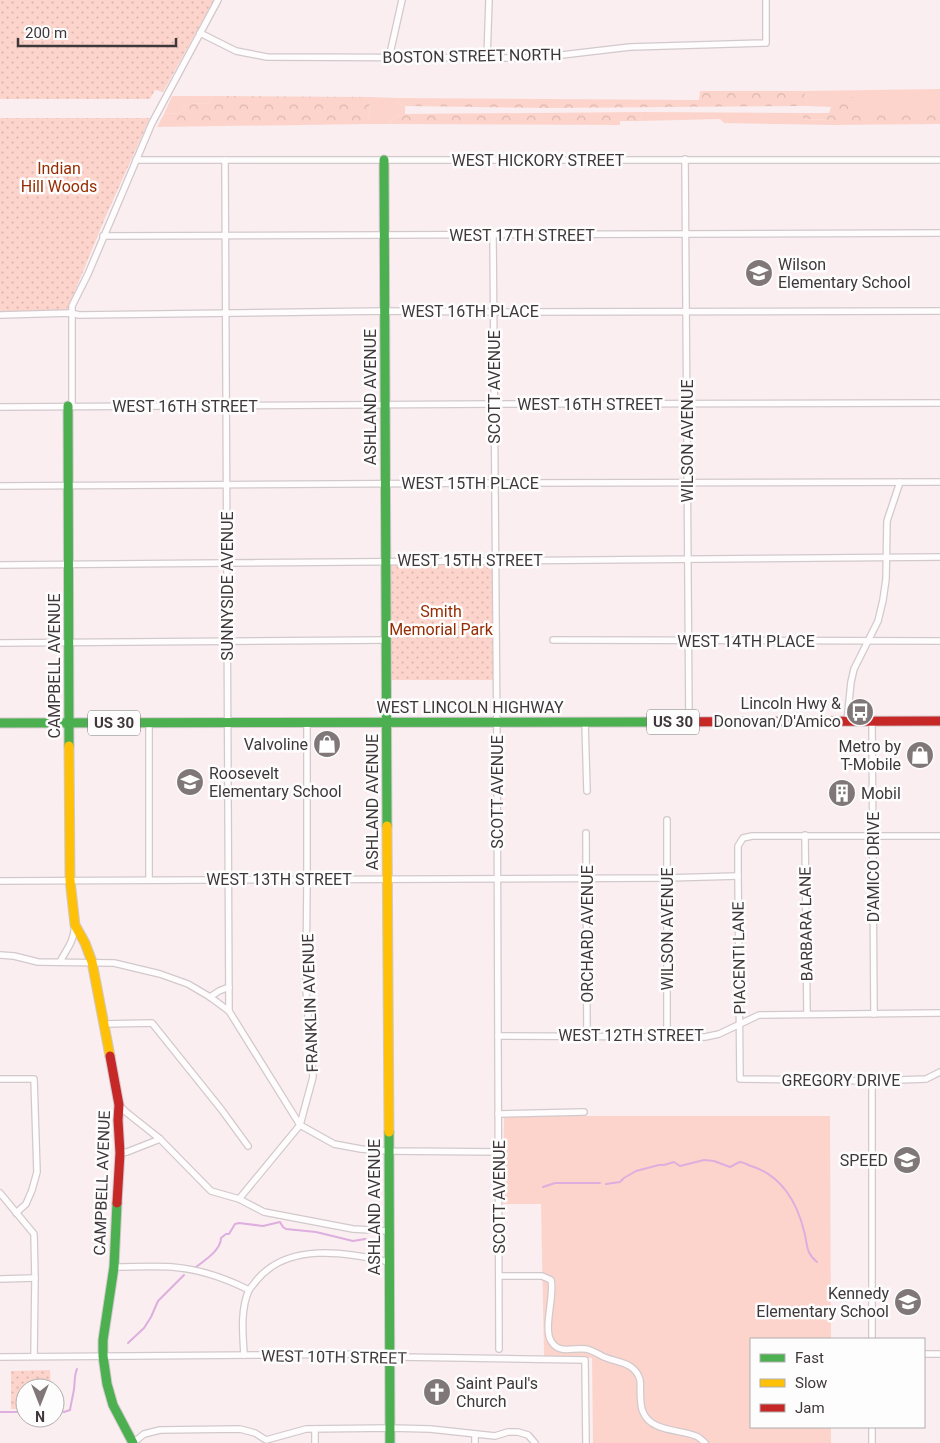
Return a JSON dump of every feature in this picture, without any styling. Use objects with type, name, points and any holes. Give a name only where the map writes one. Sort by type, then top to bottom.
[{"type":"street","name":"CAMPBELL AVENUE","points":[[60,962],[71,944],[75,924],[70,880],[68,564],[72,306],[88,274],[136,160],[168,92],[218,0]]},
{"type":"street","points":[[389,58],[402,0]]},
{"type":"street","points":[[486,58],[489,0]]},
{"type":"street","name":"BOSTON STREET NORTH","points":[[200,33],[236,51],[258,57],[536,58],[630,47],[766,43],[766,0]]},
{"type":"street","name":"WILSON AVENUE","points":[[685,159],[689,722]]},
{"type":"street","name":"WEST HICKORY STREET","points":[[136,160],[940,160]]},
{"type":"street","name":"SUNNYSIDE AVENUE","points":[[225,160],[229,1011]]},
{"type":"street","name":"ASHLAND AVENUE","points":[[384,160],[390,1443]]},
{"type":"street","name":"WEST 17TH STREET","points":[[103,236],[940,233]]},
{"type":"street","name":"SCOTT AVENUE","points":[[492,235],[497,722],[499,1349]]},
{"type":"street","name":"WEST 16TH PLACE","points":[[0,315],[385,311],[940,311]]},
{"type":"street","name":"WEST 16TH STREET","points":[[0,407],[940,403]]},
{"type":"street","points":[[847,721],[854,669],[878,621],[883,600],[886,579],[887,521],[900,482]]},
{"type":"street","name":"WEST 15TH PLACE","points":[[0,486],[940,482]]},
{"type":"street","name":"WEST 15TH STREET","points":[[0,565],[940,557]]},
{"type":"street","points":[[0,643],[386,640]]},
{"type":"street","name":"WEST 14TH PLACE","points":[[553,640],[940,641]]},
{"type":"street","name":"D'AMICO DRIVE","points":[[872,721],[874,1014]]},
{"type":"street","name":"WEST LINCOLN HIGHWAY","points":[[0,723],[940,721]]},
{"type":"street","points":[[585,722],[586,791]]},
{"type":"street","points":[[149,880],[150,723]]},
{"type":"street","name":"FRANKLIN AVENUE","points":[[238,1200],[300,1125],[314,1077],[306,989],[307,723]]},
{"type":"street","name":"WILSON AVENUE","points":[[667,820],[667,1037]]},
{"type":"street","name":"ORCHARD AVENUE","points":[[586,833],[588,1035]]},
{"type":"street","name":"PIACENTI LANE","points":[[740,1079],[738,846],[743,838],[752,836],[805,836]]},
{"type":"street","points":[[805,836],[940,836]]},
{"type":"street","name":"BARBARA LANE","points":[[805,836],[808,1014]]},
{"type":"street","name":"WEST 13TH STREET","points":[[0,881],[666,878],[738,876]]},
{"type":"street","name":"CAMPBELL AVENUE","points":[[75,924],[92,962],[119,1105],[120,1153],[114,1267],[103,1340],[103,1356],[107,1384],[113,1404],[133,1443]]},
{"type":"street","points":[[0,955],[14,956],[38,962],[114,963],[160,974],[188,984],[229,1011],[300,1125],[334,1144],[361,1149],[389,1151],[498,1152]]},
{"type":"street","points":[[210,997],[229,987]]},
{"type":"street","name":"WEST 12TH STREET","points":[[498,1036],[705,1037],[719,1034],[759,1015],[940,1013]]},
{"type":"street","points":[[104,1024],[152,1023],[248,1146]]},
{"type":"street","name":"GREGORY DRIVE","points":[[740,1079],[872,1081],[926,1079],[940,1072]]},
{"type":"street","points":[[0,1079],[34,1079],[37,1172],[26,1204],[16,1213]]},
{"type":"street","points":[[872,1081],[872,1338]]},
{"type":"street","points":[[119,1105],[160,1139],[211,1190],[264,1212],[352,1229],[389,1232]]},
{"type":"street","points":[[498,1114],[584,1112]]},
{"type":"street","points":[[120,1153],[160,1139]]},
{"type":"street","points":[[0,1193],[34,1234],[34,1356]]},
{"type":"street","points":[[244,1355],[243,1315],[249,1290],[262,1274],[275,1264],[312,1253],[340,1253],[365,1256],[389,1262]]},
{"type":"street","points":[[114,1267],[173,1267],[226,1279],[249,1290]]},
{"type":"street","points":[[499,1276],[542,1276],[551,1280],[549,1334],[554,1345],[565,1350],[580,1348],[590,1350],[634,1368],[640,1380],[642,1412],[650,1421],[669,1430],[698,1437],[705,1443]]},
{"type":"street","points":[[0,1279],[35,1278]]},
{"type":"street","name":"WEST 10TH STREET","points":[[0,1357],[390,1354],[400,1358],[585,1360],[586,1443]]},
{"type":"street","points":[[925,1354],[940,1354]]},
{"type":"street","points":[[133,1443],[144,1434],[160,1430],[240,1429],[255,1433],[266,1442],[297,1430],[390,1428],[430,1429],[495,1436],[508,1432],[518,1432],[528,1435],[535,1443]]},
{"type":"street","points":[[872,1428],[872,1443]]},
{"type":"street","points":[[315,1429],[315,1443]]},
{"type":"street","points":[[475,1435],[475,1443]]},
{"type":"green space","points":[[0,0],[214,0],[163,92],[155,90],[150,99],[0,99]]},
{"type":"green space","points":[[940,89],[940,114],[870,114],[860,106],[839,97],[831,107],[808,106],[804,91]]},
{"type":"green space","points":[[700,91],[804,91],[808,106],[547,108],[405,106],[396,103],[396,98],[699,100]]},
{"type":"green space","points":[[172,96],[212,96],[209,103],[187,104],[179,113],[164,114]]},
{"type":"green space","points":[[212,96],[370,97],[369,124],[157,127],[164,114],[179,113],[187,104],[209,103]]},
{"type":"green space","points":[[370,97],[396,98],[396,103],[405,106],[405,114],[394,117],[389,124],[369,124]]},
{"type":"green space","points":[[838,97],[854,97],[860,106],[870,114],[940,114],[940,124],[833,125],[832,120],[804,119],[799,113],[829,113]]},
{"type":"green space","points":[[642,112],[799,113],[804,119],[833,120],[833,125],[724,123],[720,119],[639,121]]},
{"type":"green space","points":[[642,112],[639,121],[620,121],[620,125],[389,124],[394,117],[405,114]]},
{"type":"green space","name":"Indian Hill Woods","points":[[0,118],[150,118],[105,218],[68,308],[65,310],[0,312]]},
{"type":"green space","name":"Smith Memorial Park","points":[[495,560],[496,680],[387,680],[386,561]]},
{"type":"green space","points":[[504,1116],[830,1116],[831,1338],[750,1338],[750,1428],[831,1428],[831,1443],[593,1443],[592,1358],[544,1356],[541,1204],[503,1204]]},
{"type":"green space","points":[[50,1370],[50,1378],[15,1378],[15,1409],[11,1409],[11,1371]]},
{"type":"waterway","points":[[606,1184],[620,1182],[636,1171],[674,1162],[680,1166],[704,1160],[714,1161],[730,1167],[740,1162],[744,1163],[762,1170],[786,1191],[801,1220],[809,1251],[817,1262]]},
{"type":"waterway","points":[[543,1187],[555,1183],[600,1183]]},
{"type":"waterway","points":[[196,1267],[212,1254],[218,1247],[221,1238],[229,1234],[235,1224],[239,1223],[263,1226],[280,1222],[286,1229],[316,1232],[353,1241],[365,1239],[378,1242]]},
{"type":"waterway","points":[[128,1343],[144,1328],[158,1301],[184,1275]]},
{"type":"waterway","points":[[65,1412],[70,1410],[77,1369]]},
{"type":"waterway","points":[[0,1412],[15,1412]]},
{"type":"traffic: fast","points":[[384,160],[387,826]]},
{"type":"traffic: fast","points":[[68,406],[69,746]]},
{"type":"traffic: fast","points":[[0,723],[655,722]]},
{"type":"traffic: fast","points":[[389,1132],[390,1443]]},
{"type":"traffic: fast","points":[[117,1203],[114,1267],[103,1340],[103,1356],[107,1384],[113,1405],[133,1443]]},
{"type":"traffic: slow","points":[[69,746],[70,880],[75,925],[85,943],[92,962],[110,1056]]},
{"type":"traffic: slow","points":[[387,826],[389,1132]]},
{"type":"traffic: jam","points":[[655,722],[940,721]]},
{"type":"traffic: jam","points":[[110,1056],[119,1105],[120,1153],[117,1203]]},
{"type":"place","name":"Wilson Elementary School","points":[[759,273]]},
{"type":"place","name":"Lincoln Hwy & Donovan/D'Amico","points":[[860,712]]},
{"type":"place","name":"Valvoline","points":[[327,744]]},
{"type":"place","name":"Metro by T-Mobile","points":[[920,755]]},
{"type":"place","name":"Roosevelt Elementary School","points":[[190,782]]},
{"type":"place","name":"Mobil","points":[[842,793]]},
{"type":"place","name":"SPEED","points":[[907,1160]]},
{"type":"place","name":"Kennedy Elementary School","points":[[908,1302]]},
{"type":"place","name":"Saint Paul's Church","points":[[437,1392]]}]
